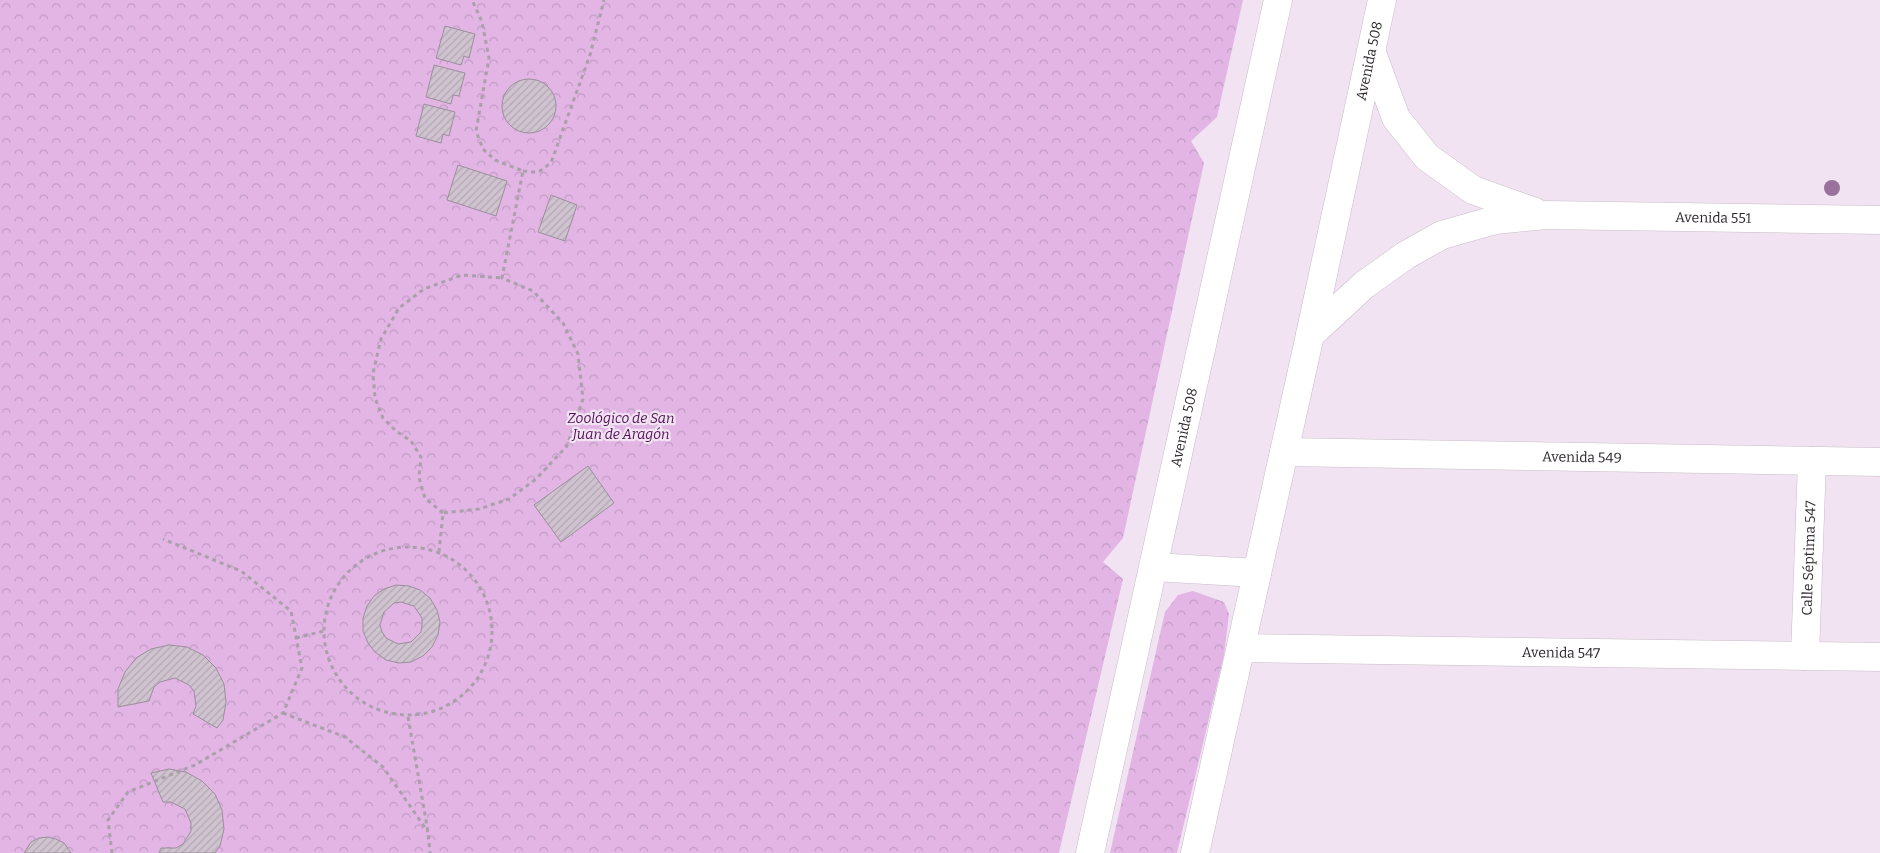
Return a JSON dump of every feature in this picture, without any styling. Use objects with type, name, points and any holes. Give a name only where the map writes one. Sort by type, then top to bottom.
[{"type":"street","name":"Avenida 508","points":[[1090,853],[1278,0]]},
{"type":"street","name":"Avenida 508","points":[[1195,853],[1372,53],[1382,0]]},
{"type":"street","name":"Avenida 551","points":[[1372,53],[1396,118],[1427,157],[1473,190],[1546,215]]},
{"type":"street","name":"Avenida 551","points":[[1310,335],[1364,285],[1406,255],[1442,235],[1495,220],[1546,215],[1880,220]]},
{"type":"street","name":"Avenida 549","points":[[1284,452],[1880,462]]},
{"type":"street","name":"Calle Séptima 547","points":[[1805,656],[1812,461]]},
{"type":"street","points":[[1154,567],[1257,573]]},
{"type":"street","name":"Avenida 547","points":[[1241,648],[1880,657]]},
{"type":"path","points":[[472,0],[482,22],[489,58],[476,131],[483,148],[495,160],[523,171],[536,173],[545,169],[552,160],[590,54],[604,0]]},
{"type":"path","points":[[502,278],[523,171]]},
{"type":"path","points":[[462,275],[502,278],[533,291],[563,323],[578,354],[583,399],[567,446],[536,479],[510,499],[479,509],[443,513],[425,498],[419,478],[421,457],[411,441],[396,431],[383,418],[375,398],[373,373],[380,339],[399,308],[424,289],[462,275]]},
{"type":"path","points":[[439,552],[443,513]]},
{"type":"path","points":[[112,853],[108,820],[128,792],[195,765],[283,713],[302,668],[291,611],[242,571],[163,539]]},
{"type":"path","points":[[407,545],[439,552],[466,570],[488,606],[491,642],[479,677],[460,698],[433,712],[408,717],[376,709],[348,691],[330,663],[324,630],[330,598],[348,570],[375,552],[407,545]]},
{"type":"path","points":[[296,638],[324,630]]},
{"type":"path","points":[[283,713],[345,737],[382,767],[428,832]]},
{"type":"path","points":[[408,717],[430,853]]},
{"type":"green space","name":"Zoológico de San Juan de Aragón","points":[[0,0],[1243,0],[1217,117],[1191,141],[1204,163],[1123,538],[1103,562],[1123,579],[1059,853],[0,853]]},
{"type":"green space","points":[[1193,591],[1224,602],[1229,614],[1224,655],[1177,853],[1110,853],[1165,612],[1178,595]]},
{"type":"building","points":[[445,26],[475,34],[469,58],[464,56],[461,65],[436,58]]},
{"type":"building","points":[[434,65],[465,73],[459,96],[453,95],[451,104],[426,97]]},
{"type":"building","points":[[524,79],[534,79],[544,83],[552,91],[556,106],[552,121],[544,129],[534,133],[524,133],[514,129],[506,121],[502,111],[502,101],[506,91],[514,83]]},
{"type":"building","points":[[424,104],[455,112],[449,136],[443,134],[441,143],[416,136]]},
{"type":"building","points":[[458,165],[507,181],[496,216],[447,200]]},
{"type":"building","points":[[551,195],[577,205],[565,241],[538,232]]},
{"type":"building","points":[[588,466],[614,503],[561,542],[534,505]]},
{"type":"building","points":[[396,585],[409,586],[420,590],[430,598],[437,610],[440,622],[438,635],[432,647],[423,656],[411,662],[399,663],[386,660],[375,652],[368,643],[363,631],[363,618],[367,606],[374,596],[384,589]],"holes":[[[401,602],[414,606],[422,618],[421,632],[411,642],[398,644],[386,638],[380,625],[384,612],[394,603]]]},
{"type":"building","points":[[169,645],[187,647],[203,655],[216,668],[224,684],[226,702],[223,720],[217,728],[193,714],[196,706],[194,691],[189,685],[175,678],[160,682],[154,687],[149,701],[118,707],[118,689],[125,672],[136,658],[151,649]]},
{"type":"building","points":[[169,769],[186,772],[202,781],[215,794],[222,810],[224,829],[220,846],[215,853],[159,853],[161,848],[176,848],[183,844],[191,831],[191,823],[185,809],[171,802],[163,802],[151,773]]},
{"type":"building","points":[[48,837],[64,843],[71,853],[24,853],[31,842],[39,838]]}]
